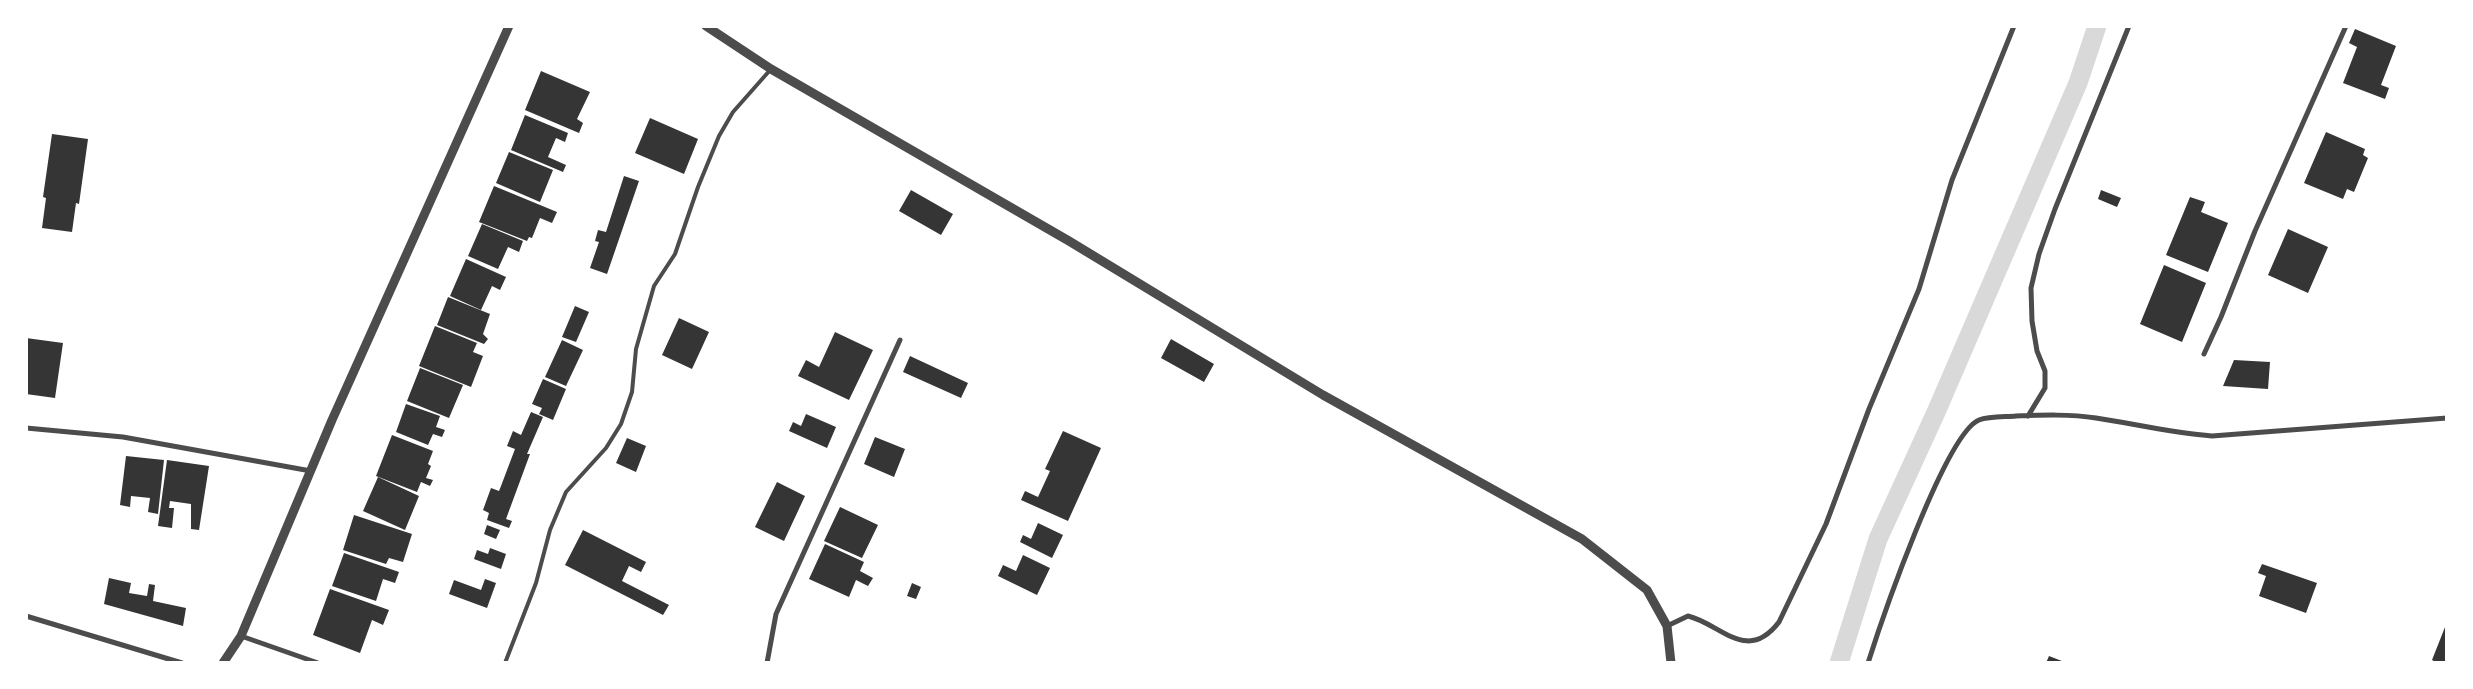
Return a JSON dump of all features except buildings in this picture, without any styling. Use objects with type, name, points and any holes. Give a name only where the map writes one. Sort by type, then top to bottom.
[{"type":"street","points":[[223,663],[241,636],[311,471],[509,26]]},
{"type":"street","points":[[706,26],[771,69],[1068,240],[1324,395],[1582,539],[1646,590],[1666,626],[1671,663]]},
{"type":"street","points":[[1666,626],[1688,616],[1730,638],[1752,641],[1770,634],[1779,622],[1826,524],[1869,409],[1919,289],[1952,180],[2014,26]]},
{"type":"street","points":[[2028,416],[2045,388],[2045,371],[2037,351],[2031,296],[2039,254],[2055,209],[2129,26]]},
{"type":"street","points":[[2204,354],[2259,222],[2346,26]]},
{"type":"street","points":[[767,663],[776,614],[900,340]]},
{"type":"street","points":[[1868,663],[1902,564],[1949,457],[1962,434],[1978,420],[2028,416],[2095,418],[2181,434],[2212,436],[2447,418]]},
{"type":"street","points":[[26,428],[123,437],[311,471]]},
{"type":"street","points":[[26,616],[182,663]]},
{"type":"street","points":[[241,636],[318,663]]},
{"type":"lane","points":[[505,663],[536,583],[550,530],[566,492],[606,448],[620,424],[632,392],[636,349],[654,286],[675,254],[698,187],[719,136],[732,112],[771,69]]},
{"type":"waterway","points":[[1839,663],[1878,539],[1937,410],[2078,83],[2097,26]]}]
